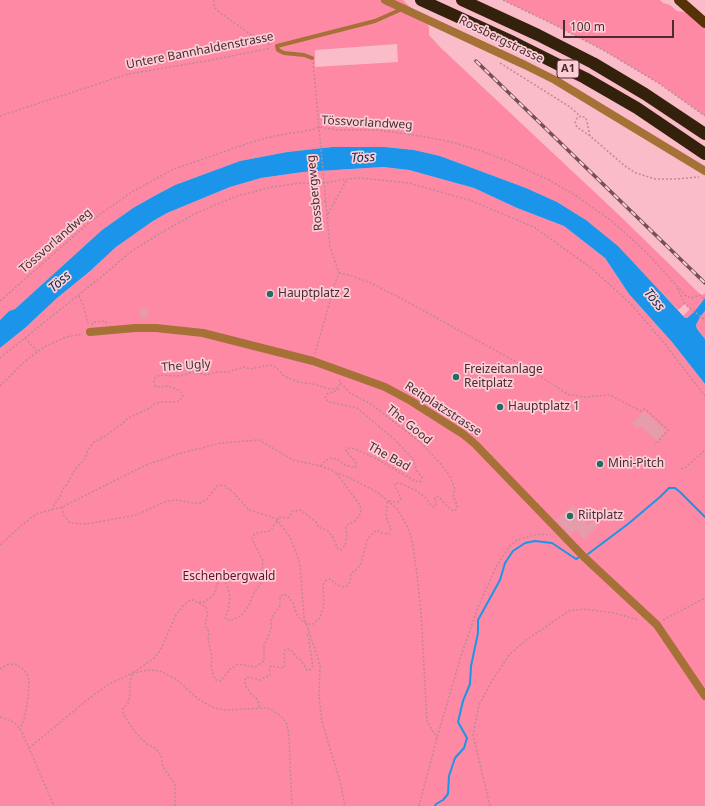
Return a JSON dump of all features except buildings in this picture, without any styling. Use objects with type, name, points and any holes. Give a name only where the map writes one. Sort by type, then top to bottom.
[{"type":"highway","name":"A1","points":[[421,0],[513,42],[579,75],[637,108],[705,154]]},
{"type":"highway","name":"A1","points":[[462,0],[538,35],[593,63],[645,94],[705,134]]},
{"type":"main road","points":[[679,0],[705,23]]},
{"type":"street","name":"Rossbergstrasse","points":[[385,0],[506,55],[549,77],[705,171]]},
{"type":"street","name":"Reitplatzstrasse","points":[[90,332],[134,328],[177,329],[203,333],[313,361],[385,387],[397,393],[463,434],[475,444],[563,536],[656,625],[705,696]]},
{"type":"lane","name":"Untere Bannhaldenstrasse","points":[[277,46],[375,21],[404,9]]},
{"type":"lane","points":[[277,46],[278,50],[284,53],[304,55],[312,58]]},
{"type":"path","points":[[214,0],[214,7],[219,12],[266,43]]},
{"type":"path","points":[[503,0],[605,51],[653,80],[705,116]]},
{"type":"path","name":"Untere Bannhaldenstrasse","points":[[0,116],[128,74],[212,60],[277,46]]},
{"type":"path","name":"Rossbergweg","points":[[312,58],[320,127],[319,131],[323,183],[328,214],[330,248],[339,273]]},
{"type":"path","points":[[498,62],[508,67],[537,88],[570,107],[580,116],[584,117],[587,120],[590,136]]},
{"type":"path","points":[[580,116],[575,120],[575,125],[625,166],[645,177],[665,180],[705,176]]},
{"type":"path","name":"Tössvorlandweg","points":[[0,301],[91,221],[130,193],[174,169],[252,142],[274,136],[312,130],[320,127],[337,130],[377,130],[414,134],[447,141],[478,150],[510,162],[549,180],[576,195],[613,222],[647,254],[676,287],[688,298],[700,296],[705,300]]},
{"type":"path","points":[[314,173],[318,184]]},
{"type":"path","points":[[0,358],[129,253],[194,214],[234,197],[272,187],[301,183],[318,184],[360,178],[409,183],[469,200],[534,227],[591,268],[630,304],[665,344],[705,396]]},
{"type":"path","points":[[328,214],[347,179]]},
{"type":"path","points":[[309,208],[326,200]]},
{"type":"path","points":[[313,361],[339,273],[349,275],[371,283],[404,300],[529,369],[569,395],[586,397],[610,395],[641,411],[645,410],[668,430],[655,445]]},
{"type":"path","points":[[676,287],[685,304],[705,320]]},
{"type":"path","points":[[0,386],[37,351],[66,337],[90,332],[78,295]]},
{"type":"path","points":[[24,338],[37,351]]},
{"type":"path","name":"The Ugly","points":[[52,510],[60,497],[62,490],[76,468],[85,459],[88,450],[94,442],[123,424],[128,418],[150,408],[154,404],[160,402],[177,402],[181,399],[183,396],[178,390],[168,386],[155,386],[155,378],[160,375],[180,376],[193,372],[207,375],[215,372],[228,372],[244,367],[250,368],[270,365],[276,367],[284,376],[298,382],[314,384],[330,389],[335,389],[338,386]]},
{"type":"path","points":[[340,382],[338,375],[341,371]]},
{"type":"path","name":"The Bad","points":[[320,466],[324,461],[330,458],[337,459],[345,465],[352,467],[356,466],[356,463],[346,451],[348,448],[355,449],[377,459],[415,481],[420,482],[422,477],[417,471],[412,459],[394,439],[357,408],[329,402],[325,398],[327,394],[338,390],[340,382]]},
{"type":"path","name":"The Good","points":[[340,382],[350,393],[371,404],[421,443],[450,475],[455,489],[453,495],[458,505],[457,509],[454,511],[437,496],[434,499],[436,503],[434,507],[419,492],[400,483],[395,483],[395,487],[401,498],[398,502],[388,500]]},
{"type":"path","points":[[0,545],[36,514],[62,507],[146,465],[178,454],[221,443],[258,440],[292,460],[320,466],[336,472],[376,492],[388,500],[398,510],[407,526],[412,540],[421,613],[427,721],[437,738]]},
{"type":"path","points":[[681,469],[686,467],[705,450]]},
{"type":"path","points":[[197,602],[204,602],[209,599],[215,593],[221,580],[225,581],[230,597],[228,611],[225,618],[230,621],[241,616],[248,607],[261,583],[263,560],[252,539],[254,535],[259,532],[267,532],[271,530],[278,520],[278,517],[288,518],[293,510],[301,510],[317,524],[318,527],[328,531],[338,549],[341,550],[345,546],[347,536],[346,527],[348,524],[354,522],[361,513],[360,505],[336,472]]},
{"type":"path","points":[[62,507],[64,516],[70,523],[87,524],[136,515],[167,501],[177,500],[200,503],[207,499],[217,486],[223,485],[232,491],[249,510],[278,520],[290,537],[300,564],[304,617],[320,666],[319,697],[322,722],[340,781],[345,806]]},
{"type":"path","points":[[29,748],[105,687],[133,673],[154,658],[160,651],[176,615],[189,601],[192,600],[206,607],[208,613],[205,625],[209,632],[208,640],[212,656],[211,667],[215,680],[221,681],[230,669],[238,664],[255,668],[264,661],[264,646],[271,629],[273,615],[280,606],[280,597],[284,594],[288,596],[293,603],[297,615],[307,624],[313,624],[320,618],[324,605],[324,581],[330,579],[337,585],[344,587],[347,586],[350,582],[352,573],[361,563],[367,541],[371,534],[377,530],[382,533],[389,534],[391,529],[386,518],[388,500]]},
{"type":"path","points":[[419,806],[437,738],[478,607],[501,558],[509,547],[517,540],[538,534],[563,536]]},
{"type":"path","points":[[490,806],[473,735],[479,705],[492,681],[509,655],[526,640],[569,611],[583,609],[614,613],[656,625],[666,617],[705,598]]},
{"type":"path","points":[[258,708],[258,700],[250,694],[245,685],[245,680],[247,677],[260,680],[270,675],[270,669],[272,666],[284,668],[285,650],[288,649],[305,664],[307,670],[310,670],[313,666],[308,635],[309,631]]},
{"type":"path","points":[[0,669],[7,664],[16,664],[24,670],[28,676],[28,697],[20,729]]},
{"type":"path","points":[[133,673],[154,670],[166,673],[176,679],[203,703],[219,710],[266,708],[277,712],[287,724],[289,736],[292,806]]},
{"type":"path","points":[[133,673],[130,682],[130,696],[123,709],[123,714],[135,732],[147,744],[155,748],[161,755],[163,767],[175,784],[175,806]]},
{"type":"path","points":[[0,717],[11,721],[20,729],[54,806]]},
{"type":"green space","points":[[0,0],[403,0],[429,26],[429,35],[441,48],[619,215],[701,295],[705,294],[705,298],[694,312],[685,318],[683,316],[690,309],[685,304],[678,310],[618,246],[586,220],[557,202],[526,188],[440,156],[414,150],[385,147],[332,147],[287,152],[240,161],[175,185],[133,208],[102,230],[15,309],[9,311],[0,320]],"holes":[[[397,44],[398,62],[315,67],[315,50]]]},
{"type":"green space","points":[[503,0],[660,0],[663,3],[670,5],[677,11],[685,12],[705,23],[705,116],[660,84],[605,51]]},
{"type":"green space","name":"Eschenbergwald","points":[[383,167],[409,170],[474,188],[517,208],[564,226],[605,258],[629,294],[672,342],[705,384],[705,806],[0,806],[0,348],[25,328],[116,247],[167,213],[230,187],[261,178],[303,172]]},
{"type":"green space","points":[[705,311],[705,339],[697,329],[696,325]]},
{"type":"water","name":"Töss","points":[[332,147],[385,147],[414,150],[440,156],[526,188],[557,202],[586,220],[618,246],[685,318],[694,312],[705,298],[705,311],[696,325],[697,329],[705,339],[705,384],[672,342],[629,294],[605,258],[564,226],[517,208],[474,188],[409,170],[383,167],[303,172],[261,178],[230,187],[167,213],[116,247],[25,328],[0,348],[0,320],[9,311],[15,309],[102,230],[133,208],[175,185],[240,161],[287,152]]},
{"type":"waterway","points":[[588,554],[628,524],[669,488],[675,488],[680,492],[705,517]]},
{"type":"waterway","points":[[435,806],[448,794],[449,776],[455,758],[464,748],[467,738],[458,722],[463,701],[470,684],[471,666],[478,633],[478,620],[500,580],[505,563],[513,551],[525,543],[535,541],[552,543],[576,559],[578,558]]},
{"type":"railway","points":[[476,61],[705,283]]},
{"type":"place","name":"Hauptplatz 2","points":[[270,294]]},
{"type":"place","name":"Freizeitanlage Reitplatz","points":[[456,377]]},
{"type":"place","name":"Hauptplatz 1","points":[[500,407]]},
{"type":"place","name":"Mini-Pitch","points":[[600,464]]},
{"type":"place","name":"Riitplatz","points":[[570,516]]}]
